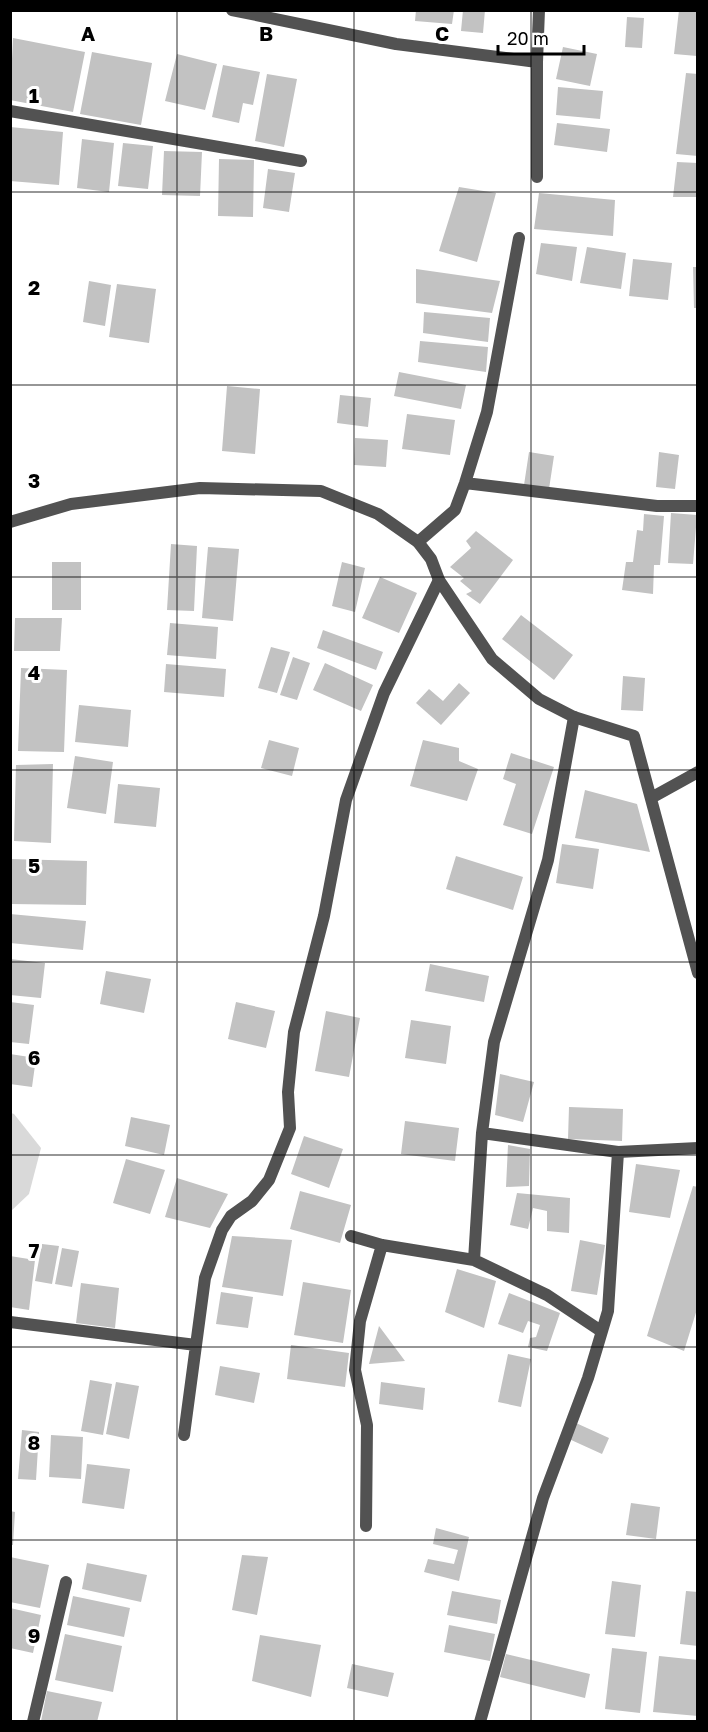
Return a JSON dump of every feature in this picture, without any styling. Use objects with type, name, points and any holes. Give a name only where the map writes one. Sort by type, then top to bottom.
[{"type":"street","points":[[232,10],[396,44],[537,62]]},
{"type":"street","points":[[537,177],[539,10]]},
{"type":"street","points":[[10,111],[301,161]]},
{"type":"street","points":[[418,542],[455,510],[465,483],[487,412],[519,237]]},
{"type":"street","points":[[465,483],[657,506],[698,506]]},
{"type":"street","points":[[10,522],[71,504],[200,488],[250,487],[321,491],[378,514],[418,542],[431,559],[439,580],[492,659],[539,699],[574,717],[634,736],[698,973]]},
{"type":"street","points":[[184,1435],[205,1278],[222,1230],[231,1216],[252,1201],[269,1180],[290,1128],[288,1092],[294,1032],[324,916],[346,800],[384,693],[439,580]]},
{"type":"street","points":[[474,1260],[482,1133],[494,1042],[548,860],[574,717]]},
{"type":"street","points":[[651,798],[698,772]]},
{"type":"street","points":[[482,1133],[618,1152],[698,1148]]},
{"type":"street","points":[[480,1722],[543,1498],[588,1378],[609,1300],[618,1152]]},
{"type":"street","points":[[351,1236],[382,1245],[474,1260],[547,1295],[601,1331]]},
{"type":"street","points":[[366,1526],[367,1425],[355,1370],[360,1321],[382,1245]]},
{"type":"street","points":[[10,1322],[196,1345]]},
{"type":"street","points":[[33,1722],[66,1582]]},
{"type":"shaded area","points":[[11,1113],[41,1148],[29,1194],[11,1211]]},
{"type":"building","points":[[416,10],[454,10],[452,24],[415,21]]},
{"type":"building","points":[[463,10],[485,10],[483,33],[461,31]]},
{"type":"building","points":[[679,10],[698,10],[697,56],[674,54]]},
{"type":"building","points":[[627,17],[644,18],[642,48],[625,47]]},
{"type":"building","points":[[13,38],[85,52],[73,112],[10,100]]},
{"type":"building","points":[[563,47],[597,54],[590,86],[556,79]]},
{"type":"building","points":[[92,52],[152,63],[141,125],[80,114]]},
{"type":"building","points":[[177,54],[217,64],[205,110],[165,101]]},
{"type":"building","points":[[223,65],[260,72],[253,105],[243,103],[239,123],[212,117]]},
{"type":"building","points":[[686,73],[698,74],[698,156],[676,154]]},
{"type":"building","points":[[267,74],[297,79],[284,147],[255,141]]},
{"type":"building","points":[[558,87],[603,91],[600,119],[556,115]]},
{"type":"building","points":[[557,123],[610,129],[607,152],[554,145]]},
{"type":"building","points":[[10,127],[63,132],[59,185],[10,181]]},
{"type":"building","points":[[82,139],[114,143],[109,192],[77,188]]},
{"type":"building","points":[[123,143],[153,146],[148,189],[118,186]]},
{"type":"building","points":[[164,151],[202,152],[200,196],[162,195]]},
{"type":"building","points":[[219,159],[254,160],[253,217],[218,216]]},
{"type":"building","points":[[677,162],[698,163],[698,197],[673,197]]},
{"type":"building","points":[[268,169],[295,173],[289,212],[263,208]]},
{"type":"building","points":[[459,187],[496,193],[477,262],[439,251]]},
{"type":"building","points":[[539,193],[615,200],[613,236],[534,229]]},
{"type":"building","points":[[541,243],[577,247],[572,281],[536,274]]},
{"type":"building","points":[[587,247],[626,253],[621,289],[580,283]]},
{"type":"building","points":[[633,259],[672,263],[668,300],[629,296]]},
{"type":"building","points":[[693,267],[698,267],[698,308],[694,308]]},
{"type":"building","points":[[416,269],[500,281],[492,313],[416,303]]},
{"type":"building","points":[[89,281],[111,285],[105,326],[83,322]]},
{"type":"building","points":[[117,284],[156,289],[149,343],[109,337]]},
{"type":"building","points":[[424,312],[490,318],[488,342],[423,333]]},
{"type":"building","points":[[420,341],[488,347],[486,372],[418,362]]},
{"type":"building","points":[[399,372],[466,385],[461,409],[394,396]]},
{"type":"building","points":[[227,386],[260,389],[255,454],[222,451]]},
{"type":"building","points":[[340,395],[371,398],[368,427],[337,423]]},
{"type":"building","points":[[407,414],[455,420],[450,455],[402,449]]},
{"type":"building","points":[[355,438],[388,440],[386,467],[354,465]]},
{"type":"building","points":[[529,452],[554,456],[549,489],[524,485]]},
{"type":"building","points":[[659,452],[679,455],[675,489],[656,487]]},
{"type":"building","points":[[671,513],[697,515],[693,564],[668,563]]},
{"type":"building","points":[[644,514],[664,516],[660,565],[654,565],[653,594],[622,590],[626,562],[633,562],[637,530],[643,531]]},
{"type":"building","points":[[476,531],[513,560],[480,604],[466,594],[472,591],[460,581],[464,578],[450,567],[471,548],[466,541]]},
{"type":"building","points":[[171,544],[197,546],[194,611],[167,610]]},
{"type":"building","points":[[208,547],[239,549],[233,621],[202,618]]},
{"type":"building","points":[[52,562],[81,562],[81,610],[52,610]]},
{"type":"building","points":[[342,562],[365,568],[355,612],[332,606]]},
{"type":"building","points":[[380,577],[417,593],[399,633],[362,618]]},
{"type":"building","points":[[521,615],[573,655],[554,680],[502,639]]},
{"type":"building","points":[[15,618],[62,618],[60,651],[14,651]]},
{"type":"building","points":[[170,623],[218,627],[216,659],[167,655]]},
{"type":"building","points":[[323,630],[383,652],[376,670],[317,648]]},
{"type":"building","points":[[271,647],[290,652],[277,693],[258,688]]},
{"type":"building","points":[[293,657],[310,663],[297,700],[280,695]]},
{"type":"building","points":[[325,663],[373,685],[361,711],[313,690]]},
{"type":"building","points":[[166,664],[226,669],[224,697],[164,692]]},
{"type":"building","points":[[21,668],[67,670],[64,752],[18,751]]},
{"type":"building","points":[[623,676],[645,678],[643,711],[621,710]]},
{"type":"building","points":[[459,683],[470,693],[441,725],[416,703],[429,689],[443,701]]},
{"type":"building","points":[[79,705],[131,710],[128,747],[75,742]]},
{"type":"building","points":[[269,740],[299,748],[292,776],[261,768]]},
{"type":"building","points":[[423,740],[459,748],[459,761],[478,769],[467,801],[410,786]]},
{"type":"building","points":[[511,753],[554,767],[532,834],[503,825],[516,784],[503,779]]},
{"type":"building","points":[[75,756],[113,762],[106,814],[67,808]]},
{"type":"building","points":[[53,764],[51,843],[14,841],[16,765]]},
{"type":"building","points":[[118,784],[160,788],[156,827],[114,823]]},
{"type":"building","points":[[585,790],[637,804],[650,852],[575,838]]},
{"type":"building","points":[[562,844],[599,849],[593,889],[556,883]]},
{"type":"building","points":[[456,856],[523,877],[513,910],[446,889]]},
{"type":"building","points":[[10,859],[87,861],[86,905],[10,904]]},
{"type":"building","points":[[10,914],[86,921],[83,950],[10,943]]},
{"type":"building","points":[[10,959],[45,963],[41,998],[10,995]]},
{"type":"building","points":[[430,964],[489,976],[484,1002],[425,991]]},
{"type":"building","points":[[106,971],[151,979],[144,1013],[100,1004]]},
{"type":"building","points":[[10,1002],[34,1005],[29,1044],[10,1042]]},
{"type":"building","points":[[236,1002],[275,1011],[266,1048],[228,1039]]},
{"type":"building","points":[[326,1011],[360,1018],[349,1077],[315,1071]]},
{"type":"building","points":[[411,1020],[451,1026],[446,1064],[405,1058]]},
{"type":"building","points":[[10,1054],[36,1058],[32,1087],[10,1084]]},
{"type":"building","points":[[500,1074],[534,1082],[523,1122],[495,1115]]},
{"type":"building","points":[[569,1107],[623,1109],[622,1141],[568,1139]]},
{"type":"building","points":[[131,1117],[170,1125],[164,1155],[125,1146]]},
{"type":"building","points":[[405,1121],[459,1128],[455,1161],[401,1154]]},
{"type":"building","points":[[304,1136],[343,1149],[329,1188],[291,1174]]},
{"type":"building","points":[[508,1145],[530,1149],[529,1186],[506,1187]]},
{"type":"building","points":[[126,1159],[165,1170],[150,1214],[113,1203]]},
{"type":"building","points":[[636,1164],[680,1170],[670,1218],[629,1212]]},
{"type":"building","points":[[177,1178],[228,1194],[210,1228],[165,1217]]},
{"type":"building","points":[[693,1186],[698,1187],[698,1306],[684,1351],[647,1336]]},
{"type":"building","points":[[300,1191],[351,1205],[340,1243],[290,1229]]},
{"type":"building","points":[[517,1193],[570,1198],[569,1233],[547,1231],[547,1211],[533,1208],[528,1229],[510,1225]]},
{"type":"building","points":[[232,1236],[292,1240],[283,1296],[222,1287]]},
{"type":"building","points":[[580,1240],[605,1245],[597,1295],[571,1291]]},
{"type":"building","points":[[42,1244],[59,1246],[52,1284],[35,1281]]},
{"type":"building","points":[[62,1248],[79,1251],[72,1287],[55,1284]]},
{"type":"building","points":[[10,1256],[35,1260],[29,1310],[10,1307]]},
{"type":"building","points":[[457,1269],[496,1281],[484,1328],[445,1312]]},
{"type":"building","points":[[303,1282],[351,1290],[343,1343],[294,1335]]},
{"type":"building","points":[[81,1283],[119,1288],[115,1328],[76,1323]]},
{"type":"building","points":[[221,1292],[253,1297],[248,1328],[216,1324]]},
{"type":"building","points":[[509,1293],[560,1313],[547,1351],[528,1347],[530,1338],[536,1337],[540,1325],[528,1321],[523,1333],[498,1324]]},
{"type":"building","points":[[379,1326],[405,1361],[369,1364]]},
{"type":"building","points":[[291,1345],[349,1353],[345,1387],[287,1379]]},
{"type":"building","points":[[508,1354],[531,1359],[521,1407],[498,1402]]},
{"type":"building","points":[[220,1366],[260,1373],[254,1403],[215,1395]]},
{"type":"building","points":[[90,1380],[112,1384],[103,1435],[81,1431]]},
{"type":"building","points":[[116,1382],[139,1386],[129,1439],[106,1434]]},
{"type":"building","points":[[381,1382],[425,1388],[423,1410],[379,1404]]},
{"type":"building","points":[[576,1423],[609,1438],[602,1454],[569,1439]]},
{"type":"building","points":[[22,1430],[39,1432],[36,1480],[18,1479]]},
{"type":"building","points":[[51,1435],[83,1437],[81,1479],[49,1477]]},
{"type":"building","points":[[87,1464],[130,1469],[124,1509],[82,1503]]},
{"type":"building","points":[[631,1503],[660,1507],[656,1539],[626,1535]]},
{"type":"building","points":[[10,1511],[15,1512],[13,1545],[10,1545]]},
{"type":"building","points":[[436,1528],[469,1537],[459,1581],[424,1572],[428,1559],[454,1564],[458,1550],[433,1544]]},
{"type":"building","points":[[242,1555],[268,1557],[257,1615],[232,1610]]},
{"type":"building","points":[[10,1557],[49,1565],[40,1608],[10,1602]]},
{"type":"building","points":[[87,1563],[147,1575],[141,1602],[82,1589]]},
{"type":"building","points":[[612,1581],[641,1585],[635,1637],[605,1634]]},
{"type":"building","points":[[452,1591],[501,1600],[497,1624],[447,1615]]},
{"type":"building","points":[[686,1591],[698,1592],[698,1646],[680,1644]]},
{"type":"building","points":[[73,1596],[130,1608],[124,1637],[67,1625]]},
{"type":"building","points":[[10,1608],[41,1615],[33,1653],[10,1648]]},
{"type":"building","points":[[449,1625],[495,1634],[490,1661],[444,1652]]},
{"type":"building","points":[[65,1634],[122,1646],[113,1692],[55,1680]]},
{"type":"building","points":[[260,1635],[321,1645],[311,1697],[252,1681]]},
{"type":"building","points":[[612,1648],[647,1652],[640,1713],[605,1709]]},
{"type":"building","points":[[506,1654],[590,1674],[585,1698],[500,1677]]},
{"type":"building","points":[[659,1656],[698,1660],[698,1716],[653,1712]]},
{"type":"building","points":[[352,1664],[394,1673],[388,1697],[347,1688]]},
{"type":"building","points":[[47,1691],[102,1702],[97,1722],[41,1721]]}]
